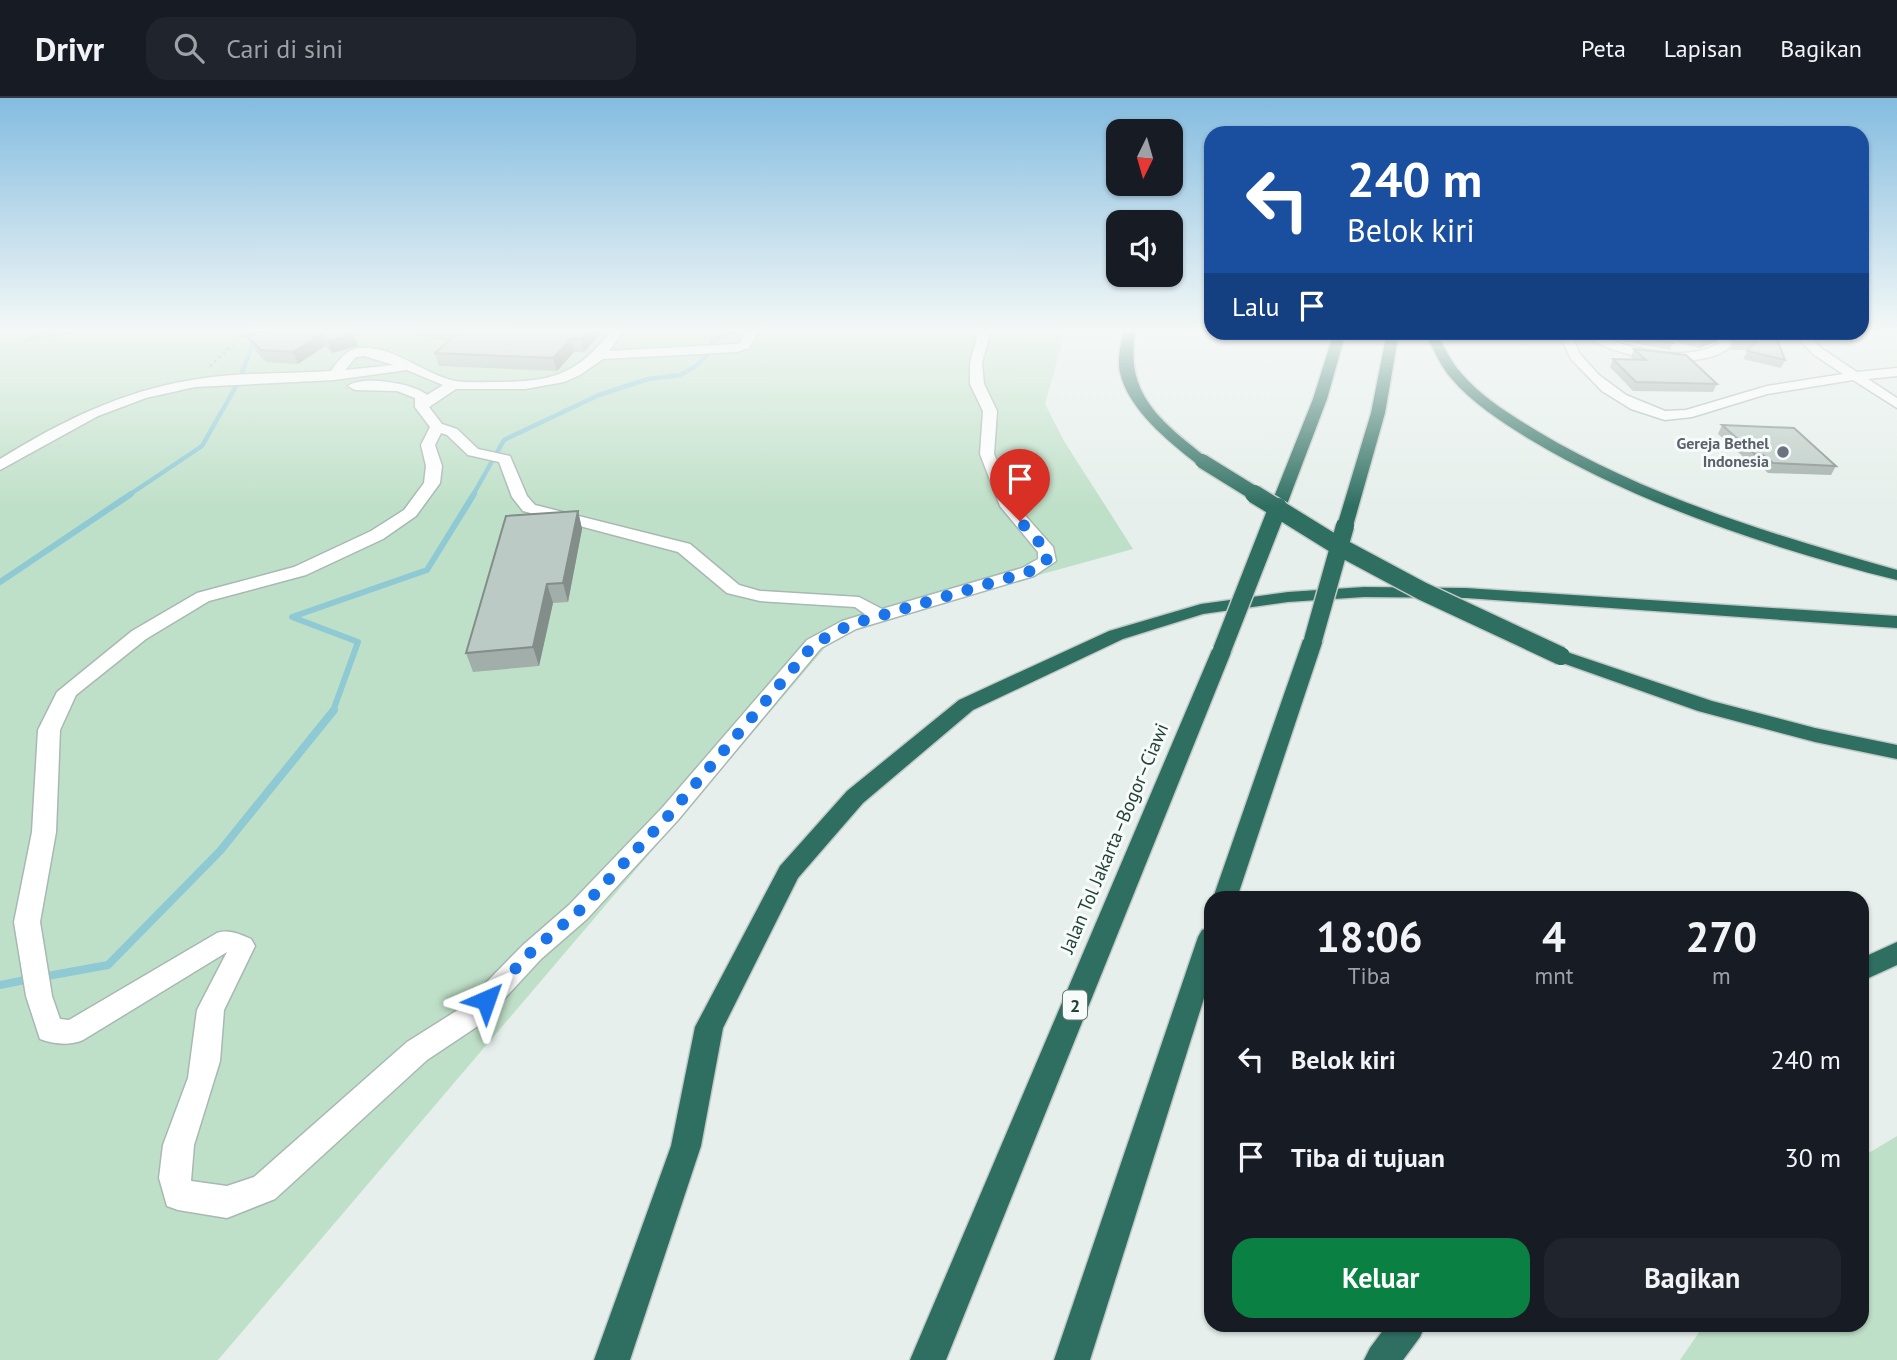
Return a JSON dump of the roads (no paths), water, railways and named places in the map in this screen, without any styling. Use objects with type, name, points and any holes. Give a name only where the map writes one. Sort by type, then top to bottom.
[{"type":"highway","points":[[1135,388],[1169,434],[1202,461],[1338,546],[1422,591],[1561,656],[1705,706],[1815,735],[1897,752]]},
{"type":"highway","name":"Jalan Tol Jakarta–Bogor–Ciawi","points":[[928,1360],[1222,650],[1325,388]]},
{"type":"highway","points":[[1227,891],[1313,640],[1378,413],[1383,388]]},
{"type":"highway","points":[[1470,388],[1494,411],[1581,463],[1644,491],[1727,523],[1897,575]]},
{"type":"highway","points":[[612,1360],[686,1146],[709,1027],[789,872],[855,797],[966,705],[1116,635],[1201,609],[1288,597],[1364,592],[1466,593],[1897,622]]},
{"type":"highway","points":[[1869,967],[1897,953]]},
{"type":"highway","points":[[1072,1360],[1204,957]]},
{"type":"highway","points":[[1382,1360],[1403,1332]]},
{"type":"street","points":[[0,465],[47,436],[96,411],[129,397],[172,388]]},
{"type":"street","points":[[392,388],[410,390],[421,396],[422,407],[437,427],[452,432],[473,452],[505,459],[520,497],[529,508],[684,548],[733,589],[760,596],[859,602],[880,615]]},
{"type":"street","points":[[423,403],[448,388]]},
{"type":"street","points":[[437,427],[428,445],[434,466],[432,484],[411,513],[377,535],[300,571],[203,597],[139,635],[67,692],[49,730],[44,832],[27,922],[37,984],[50,1031],[73,1032],[226,940],[242,946],[238,960],[212,1005],[206,1063],[182,1134],[173,1178],[178,1195],[227,1202],[264,1188],[417,1051],[471,1016],[532,951],[578,912],[670,814],[814,644],[849,625],[1028,572],[1047,561],[1047,551],[1008,506],[995,480],[987,454],[990,411],[979,388]]},
{"type":"street","points":[[1610,388],[1639,409],[1664,416],[1687,414],[1757,393],[1786,388]]},
{"type":"street","points":[[1880,388],[1897,404]]},
{"type":"waterway","points":[[129,495],[202,446],[235,388]]},
{"type":"waterway","points":[[473,495],[504,440],[599,395],[621,388]]},
{"type":"waterway","points":[[0,582],[131,494]]},
{"type":"waterway","points":[[333,711],[358,642],[292,617],[427,570],[474,494]]},
{"type":"waterway","points":[[42,977],[108,965],[220,851],[334,710]]},
{"type":"waterway","points":[[0,985],[30,979]]},
{"type":"place","name":"Gereja Bethel Indonesia","points":[[1783,452]]}]
